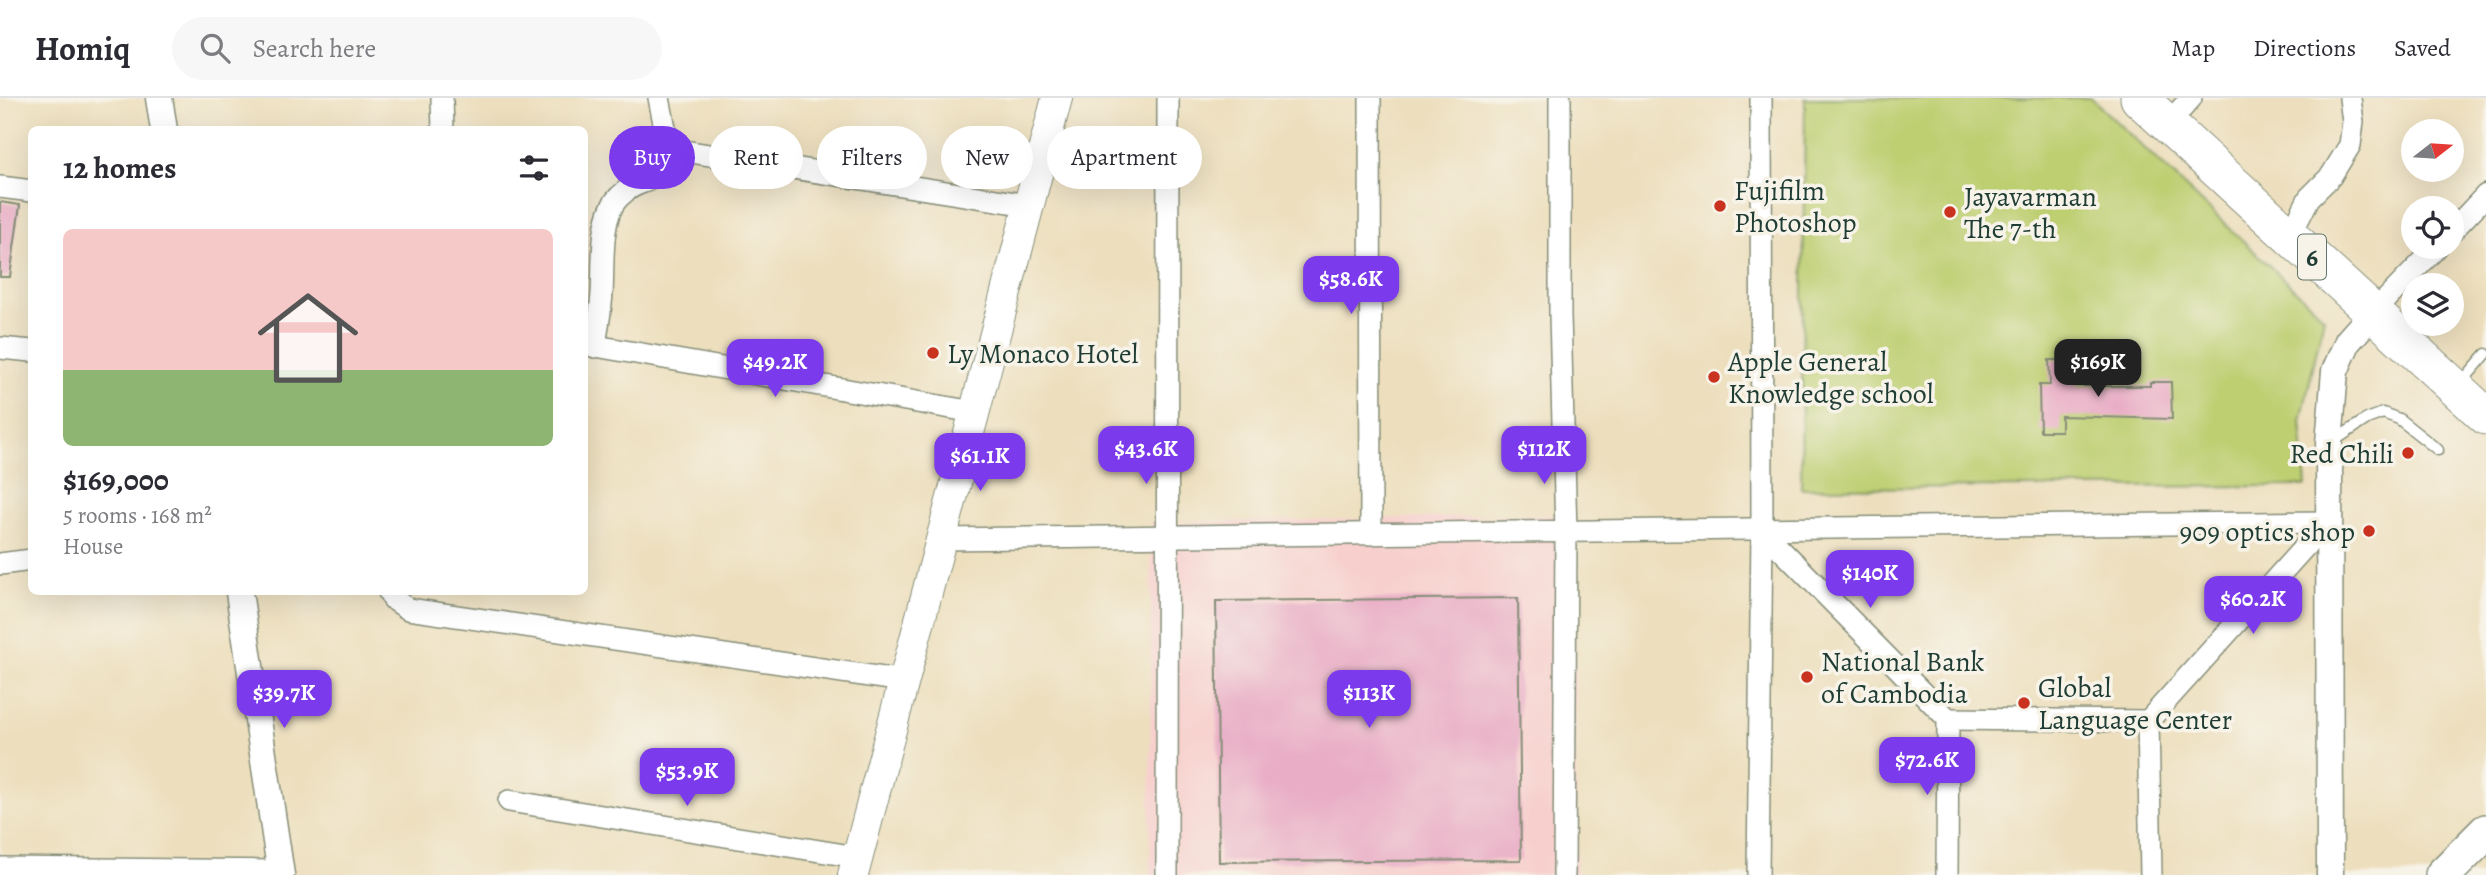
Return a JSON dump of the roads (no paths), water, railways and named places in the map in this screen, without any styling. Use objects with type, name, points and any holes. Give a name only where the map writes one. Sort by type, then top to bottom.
[{"type":"highway","name":"6","points":[[2157,104],[2290,236],[2486,416]]},
{"type":"main road","points":[[855,866],[1057,98]]},
{"type":"main road","points":[[2444,875],[2486,832]]},
{"type":"street","points":[[159,98],[163,126]]},
{"type":"street","points":[[442,98],[443,126]]},
{"type":"street","points":[[659,98],[665,126]]},
{"type":"street","points":[[1167,875],[1168,98]]},
{"type":"street","points":[[1370,98],[1371,534]]},
{"type":"street","points":[[1559,98],[1560,315],[1566,531],[1564,875]]},
{"type":"street","points":[[1758,875],[1762,530],[1761,98]]},
{"type":"street","points":[[2290,236],[2309,198],[2331,176],[2350,145],[2353,122],[2350,98]]},
{"type":"street","points":[[695,153],[1028,205]]},
{"type":"street","points":[[0,187],[28,190]]},
{"type":"street","points":[[635,189],[617,198],[611,211],[604,237],[602,295],[590,346],[974,412]]},
{"type":"street","points":[[2464,218],[2486,195]]},
{"type":"street","points":[[2330,875],[2328,522],[2329,443],[2335,371],[2348,341],[2425,259]]},
{"type":"street","points":[[0,348],[28,351]]},
{"type":"street","points":[[942,539],[2328,522]]},
{"type":"street","points":[[2151,875],[2148,721],[2328,522]]},
{"type":"street","points":[[1762,530],[1948,719],[2148,721]]},
{"type":"street","points":[[0,564],[28,560]]},
{"type":"street","points":[[0,868],[281,873],[239,595]]},
{"type":"street","points":[[390,595],[393,600],[408,608],[904,681]]},
{"type":"street","points":[[1947,875],[1948,719]]},
{"type":"street","points":[[509,801],[855,866]]},
{"type":"lane","points":[[2456,388],[2486,354]]},
{"type":"lane","points":[[2329,443],[2367,419],[2383,413],[2399,419],[2438,450]]},
{"type":"place","name":"Fujifilm Photoshop","points":[[1720,206]]},
{"type":"place","name":"Jayavarman The 7-th","points":[[1950,212]]},
{"type":"place","name":"Ly Monaco Hotel","points":[[933,353]]},
{"type":"place","name":"Apple General Knowledge school","points":[[1714,377]]},
{"type":"place","name":"Red Chili","points":[[2408,453]]},
{"type":"place","name":"909 optics shop","points":[[2369,531]]},
{"type":"place","name":"National Bank of Cambodia","points":[[1807,677]]},
{"type":"place","name":"Global Language Center","points":[[2024,703]]}]
